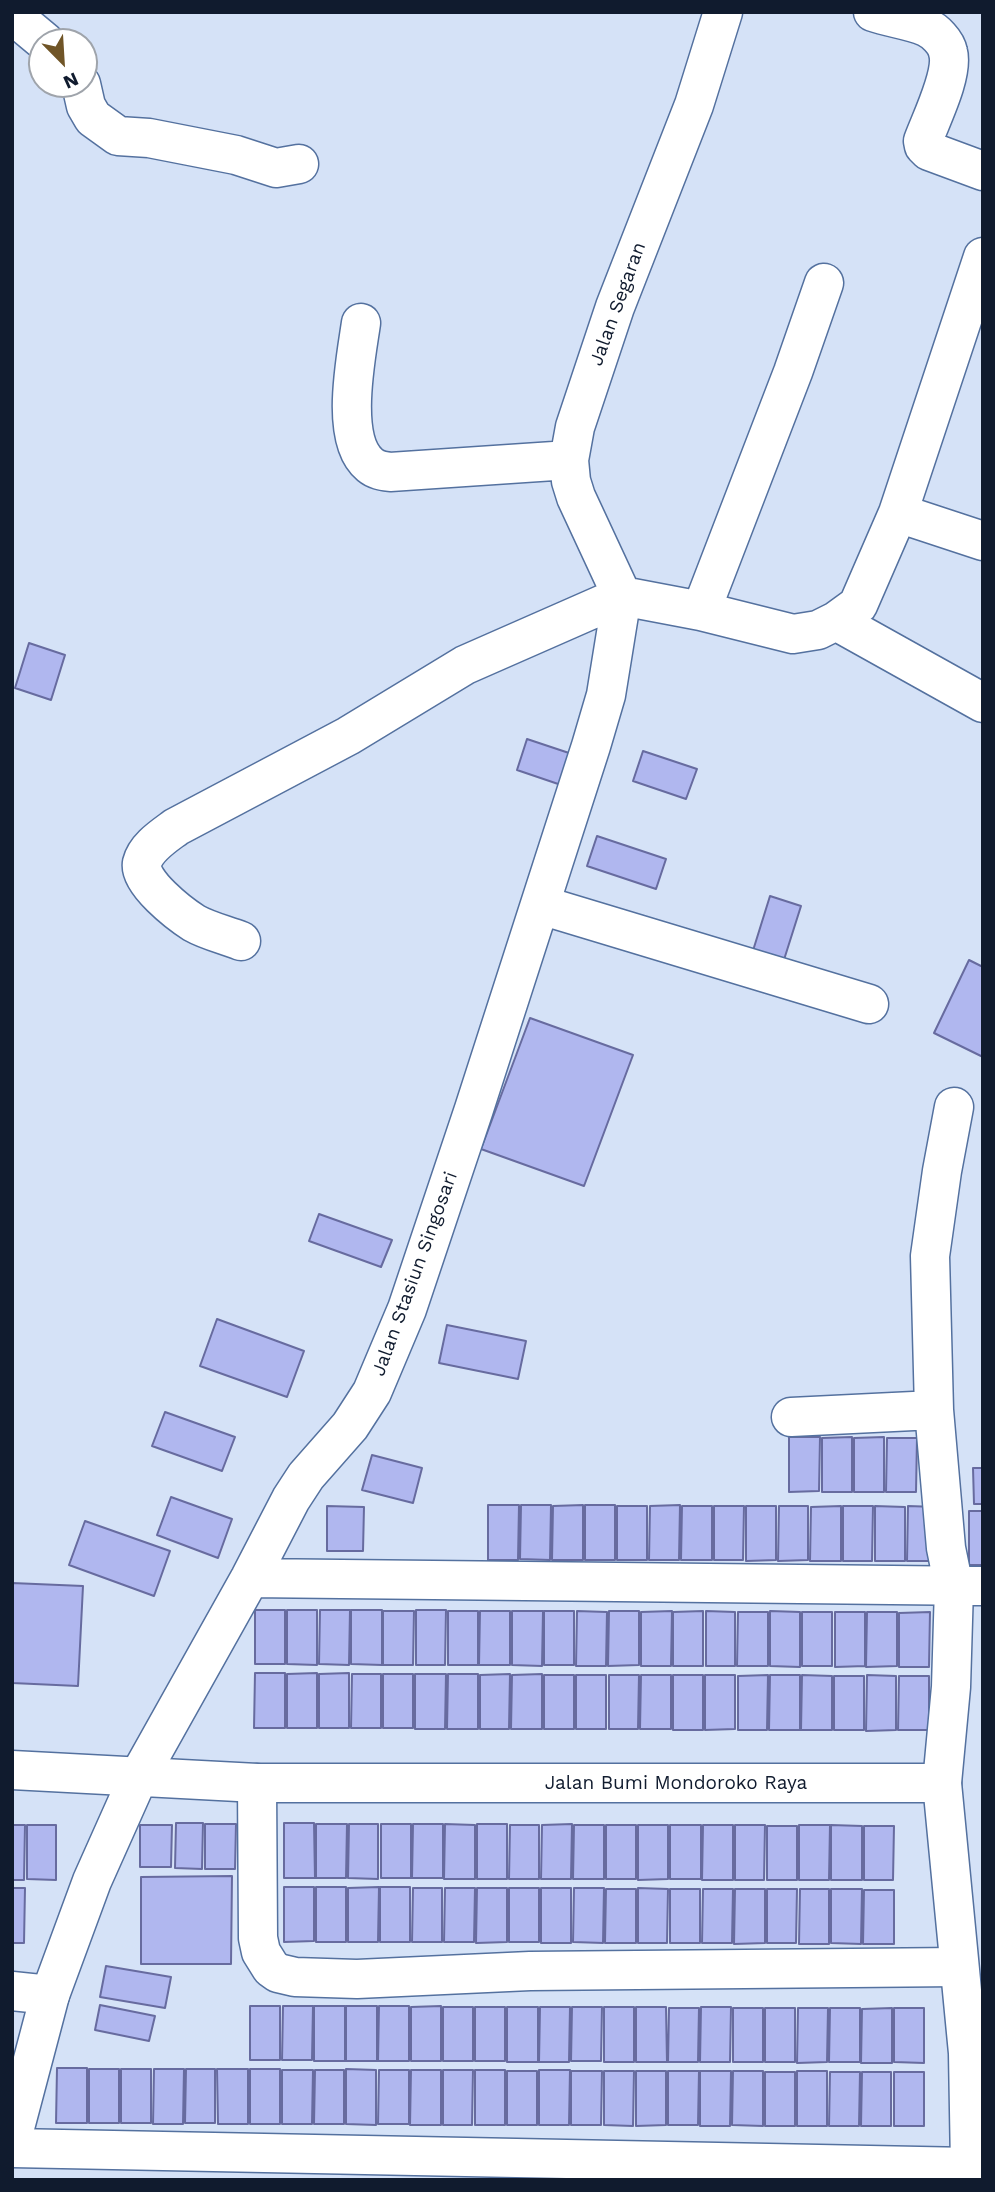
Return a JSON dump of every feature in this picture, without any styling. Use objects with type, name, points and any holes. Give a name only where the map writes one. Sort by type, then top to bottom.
[{"type":"street","points":[[15,12],[28,28]]},
{"type":"street","name":"Jalan Segaran","points":[[622,596],[576,497],[569,460],[575,427],[615,307],[694,105],[723,12]]},
{"type":"street","points":[[873,12],[926,27],[945,46],[948,52],[945,81],[923,146],[929,151],[983,171]]},
{"type":"street","points":[[84,98],[93,118],[118,136],[149,138],[236,155],[275,168],[299,164]]},
{"type":"street","points":[[241,941],[195,924],[157,894],[144,874],[142,862],[152,847],[162,837],[204,811],[348,736],[465,665],[622,596],[701,611],[793,634],[818,630],[858,605],[898,513],[983,257]]},
{"type":"street","points":[[701,611],[793,372],[824,283]]},
{"type":"street","points":[[360,323],[352,412],[355,440],[360,454],[377,470],[390,472],[569,460]]},
{"type":"street","points":[[898,513],[983,541]]},
{"type":"street","name":"Jalan Stasiun Singosari","points":[[12,2139],[50,1995],[92,1881],[138,1778],[291,1499],[306,1476],[350,1426],[376,1381],[407,1309],[541,905],[606,695],[622,596]]},
{"type":"street","points":[[836,621],[983,703]]},
{"type":"street","points":[[541,905],[869,1004]]},
{"type":"street","points":[[12,2148],[969,2173],[968,2053],[942,1783],[951,1686],[969,1586],[946,1548],[933,1410],[930,1256],[954,1107]]},
{"type":"street","points":[[791,1417],[933,1410]]},
{"type":"street","points":[[250,1577],[969,1586]]},
{"type":"street","name":"Jalan Bumi Mondoroko Raya","points":[[12,1770],[257,1783],[942,1783]]},
{"type":"street","points":[[257,1783],[258,1938],[261,1952],[271,1968],[278,1973],[295,1977],[357,1979],[530,1971],[960,1967]]},
{"type":"street","points":[[12,1991],[50,1995]]},
{"type":"building","points":[[29,643],[65,655],[51,700],[15,688]]},
{"type":"building","points":[[527,739],[578,756],[567,787],[517,770]]},
{"type":"building","points":[[643,751],[697,769],[686,799],[633,781]]},
{"type":"building","points":[[597,836],[666,859],[656,889],[587,866]]},
{"type":"building","points":[[770,896],[801,906],[782,966],[751,957]]},
{"type":"building","points":[[969,960],[983,967],[983,1057],[934,1033]]},
{"type":"building","points":[[530,1018],[633,1055],[584,1186],[481,1149]]},
{"type":"building","points":[[319,1214],[392,1240],[381,1267],[309,1241]]},
{"type":"building","points":[[217,1319],[304,1351],[287,1397],[200,1366]]},
{"type":"building","points":[[447,1325],[526,1341],[518,1379],[439,1363]]},
{"type":"building","points":[[165,1412],[235,1437],[222,1471],[152,1446]]},
{"type":"building","points":[[789,1437],[820,1437],[819,1491],[789,1492]]},
{"type":"building","points":[[852,1437],[852,1492],[822,1492],[822,1438]]},
{"type":"building","points":[[884,1437],[884,1492],[854,1492],[854,1438]]},
{"type":"building","points":[[887,1438],[917,1438],[916,1492],[886,1492]]},
{"type":"building","points":[[372,1455],[422,1468],[413,1503],[362,1490]]},
{"type":"building","points":[[973,1468],[983,1468],[983,1504],[974,1504]]},
{"type":"building","points":[[171,1497],[232,1519],[218,1558],[157,1535]]},
{"type":"building","points":[[488,1505],[519,1505],[518,1560],[488,1560]]},
{"type":"building","points":[[521,1505],[551,1505],[550,1560],[520,1559]]},
{"type":"building","points":[[583,1505],[583,1560],[552,1560],[553,1506]]},
{"type":"building","points":[[585,1505],[615,1505],[615,1560],[585,1560]]},
{"type":"building","points":[[680,1505],[679,1560],[649,1560],[650,1506]]},
{"type":"building","points":[[327,1506],[364,1507],[363,1551],[327,1551]]},
{"type":"building","points":[[617,1506],[647,1506],[647,1560],[617,1560]]},
{"type":"building","points":[[682,1506],[712,1506],[712,1560],[681,1560]]},
{"type":"building","points":[[714,1506],[744,1506],[743,1560],[714,1560]]},
{"type":"building","points":[[746,1506],[776,1506],[776,1560],[746,1561]]},
{"type":"building","points":[[779,1506],[808,1506],[808,1560],[778,1561]]},
{"type":"building","points":[[841,1506],[841,1561],[810,1561],[811,1507]]},
{"type":"building","points":[[843,1506],[873,1506],[872,1561],[843,1561]]},
{"type":"building","points":[[875,1506],[905,1507],[905,1561],[875,1561]]},
{"type":"building","points":[[908,1506],[937,1507],[937,1561],[907,1561]]},
{"type":"building","points":[[969,1511],[983,1511],[983,1565],[969,1565]]},
{"type":"building","points":[[85,1521],[170,1551],[154,1596],[69,1565]]},
{"type":"building","points":[[12,1583],[83,1586],[78,1686],[12,1683]]},
{"type":"building","points":[[255,1610],[285,1610],[285,1664],[255,1664]]},
{"type":"building","points":[[287,1610],[317,1610],[317,1665],[287,1664]]},
{"type":"building","points":[[320,1610],[350,1610],[349,1665],[319,1664]]},
{"type":"building","points":[[351,1610],[382,1610],[382,1665],[351,1664]]},
{"type":"building","points":[[416,1610],[446,1610],[445,1665],[416,1665]]},
{"type":"building","points":[[383,1611],[414,1611],[413,1665],[383,1665]]},
{"type":"building","points":[[448,1611],[478,1611],[478,1665],[448,1665]]},
{"type":"building","points":[[480,1611],[510,1611],[510,1665],[479,1665]]},
{"type":"building","points":[[512,1611],[543,1611],[542,1666],[512,1665]]},
{"type":"building","points":[[544,1611],[574,1611],[574,1665],[544,1665]]},
{"type":"building","points":[[577,1611],[607,1612],[606,1666],[576,1666]]},
{"type":"building","points":[[609,1611],[639,1611],[639,1665],[608,1666]]},
{"type":"building","points":[[672,1611],[671,1666],[641,1666],[641,1612]]},
{"type":"building","points":[[703,1611],[703,1666],[673,1666],[673,1612]]},
{"type":"building","points":[[706,1611],[735,1612],[735,1666],[706,1666]]},
{"type":"building","points":[[770,1611],[800,1612],[800,1667],[770,1666]]},
{"type":"building","points":[[738,1612],[768,1612],[768,1666],[737,1666]]},
{"type":"building","points":[[802,1612],[832,1612],[832,1666],[802,1666]]},
{"type":"building","points":[[835,1612],[865,1612],[865,1666],[835,1667]]},
{"type":"building","points":[[867,1612],[897,1612],[897,1666],[866,1667]]},
{"type":"building","points":[[930,1612],[929,1667],[899,1667],[899,1613]]},
{"type":"building","points":[[255,1673],[285,1673],[285,1728],[254,1728]]},
{"type":"building","points":[[317,1673],[317,1728],[287,1728],[287,1674]]},
{"type":"building","points":[[349,1673],[349,1728],[319,1728],[319,1674]]},
{"type":"building","points":[[352,1674],[381,1674],[381,1728],[351,1728]]},
{"type":"building","points":[[383,1674],[413,1674],[413,1728],[383,1728]]},
{"type":"building","points":[[415,1674],[446,1674],[445,1729],[415,1729]]},
{"type":"building","points":[[448,1674],[478,1674],[478,1729],[447,1729]]},
{"type":"building","points":[[510,1674],[509,1729],[480,1729],[480,1675]]},
{"type":"building","points":[[542,1674],[542,1729],[511,1729],[512,1675]]},
{"type":"building","points":[[544,1675],[574,1675],[574,1729],[544,1729]]},
{"type":"building","points":[[576,1675],[606,1675],[606,1729],[576,1729]]},
{"type":"building","points":[[609,1675],[639,1675],[638,1729],[609,1729]]},
{"type":"building","points":[[641,1675],[671,1675],[671,1729],[640,1729]]},
{"type":"building","points":[[673,1675],[703,1675],[703,1730],[673,1730]]},
{"type":"building","points":[[705,1675],[735,1675],[735,1729],[705,1730]]},
{"type":"building","points":[[768,1675],[767,1730],[738,1730],[738,1676]]},
{"type":"building","points":[[770,1675],[800,1675],[800,1730],[769,1730]]},
{"type":"building","points":[[802,1675],[832,1676],[832,1730],[801,1730]]},
{"type":"building","points":[[867,1675],[896,1676],[896,1730],[866,1731]]},
{"type":"building","points":[[834,1676],[864,1676],[864,1730],[834,1730]]},
{"type":"building","points":[[899,1676],[929,1676],[929,1730],[898,1730]]},
{"type":"building","points":[[176,1823],[203,1823],[202,1869],[175,1868]]},
{"type":"building","points":[[284,1823],[314,1823],[315,1878],[284,1878]]},
{"type":"building","points":[[205,1824],[236,1824],[235,1869],[205,1869]]},
{"type":"building","points":[[316,1824],[347,1824],[346,1878],[316,1878]]},
{"type":"building","points":[[349,1824],[378,1824],[378,1879],[348,1878]]},
{"type":"building","points":[[381,1824],[411,1824],[411,1878],[381,1878]]},
{"type":"building","points":[[413,1824],[443,1824],[443,1878],[412,1878]]},
{"type":"building","points":[[445,1824],[475,1825],[475,1879],[444,1879]]},
{"type":"building","points":[[477,1824],[507,1824],[507,1879],[477,1879]]},
{"type":"building","points":[[572,1824],[571,1879],[541,1879],[542,1825]]},
{"type":"building","points":[[12,1825],[25,1825],[24,1880],[12,1880]]},
{"type":"building","points":[[27,1825],[56,1825],[56,1880],[27,1879]]},
{"type":"building","points":[[140,1825],[172,1825],[171,1867],[140,1867]]},
{"type":"building","points":[[510,1825],[539,1825],[539,1879],[509,1879]]},
{"type":"building","points":[[574,1825],[604,1825],[604,1879],[573,1879]]},
{"type":"building","points":[[606,1825],[636,1825],[636,1879],[606,1879]]},
{"type":"building","points":[[638,1825],[668,1825],[668,1879],[638,1880]]},
{"type":"building","points":[[670,1825],[701,1825],[701,1879],[670,1879]]},
{"type":"building","points":[[703,1825],[733,1825],[733,1880],[702,1880]]},
{"type":"building","points":[[735,1825],[765,1825],[764,1880],[735,1880]]},
{"type":"building","points":[[799,1825],[830,1825],[829,1880],[799,1880]]},
{"type":"building","points":[[831,1825],[862,1826],[862,1880],[831,1880]]},
{"type":"building","points":[[767,1826],[797,1826],[797,1880],[767,1880]]},
{"type":"building","points":[[864,1826],[894,1826],[893,1880],[864,1880]]},
{"type":"building","points":[[232,1876],[231,1964],[141,1964],[141,1877]]},
{"type":"building","points":[[284,1887],[314,1887],[314,1941],[284,1942]]},
{"type":"building","points":[[316,1887],[346,1887],[346,1942],[316,1942]]},
{"type":"building","points":[[379,1887],[378,1942],[348,1942],[348,1888]]},
{"type":"building","points":[[380,1887],[410,1887],[410,1942],[380,1942]]},
{"type":"building","points":[[12,1888],[25,1888],[24,1943],[12,1943]]},
{"type":"building","points":[[413,1888],[442,1888],[442,1942],[412,1942]]},
{"type":"building","points":[[445,1888],[475,1888],[474,1942],[444,1942]]},
{"type":"building","points":[[477,1888],[507,1888],[507,1942],[476,1943]]},
{"type":"building","points":[[509,1888],[539,1888],[539,1942],[509,1942]]},
{"type":"building","points":[[541,1888],[571,1888],[571,1943],[541,1943]]},
{"type":"building","points":[[574,1888],[604,1888],[603,1943],[573,1942]]},
{"type":"building","points":[[638,1888],[668,1889],[667,1943],[638,1943]]},
{"type":"building","points":[[606,1889],[636,1889],[636,1943],[605,1943]]},
{"type":"building","points":[[670,1889],[700,1889],[700,1943],[670,1943]]},
{"type":"building","points":[[703,1889],[733,1889],[732,1943],[702,1943]]},
{"type":"building","points":[[735,1889],[765,1889],[765,1943],[734,1944]]},
{"type":"building","points":[[767,1889],[797,1889],[796,1943],[767,1943]]},
{"type":"building","points":[[800,1889],[829,1889],[829,1944],[799,1944]]},
{"type":"building","points":[[831,1889],[862,1889],[861,1944],[831,1943]]},
{"type":"building","points":[[864,1890],[894,1890],[894,1944],[863,1944]]},
{"type":"building","points":[[106,1966],[171,1977],[165,2008],[100,1997]]},
{"type":"building","points":[[100,2005],[155,2016],[149,2041],[95,2030]]},
{"type":"building","points":[[250,2006],[280,2006],[280,2060],[250,2060]]},
{"type":"building","points":[[283,2006],[313,2006],[312,2060],[282,2060]]},
{"type":"building","points":[[314,2006],[345,2006],[345,2061],[314,2061]]},
{"type":"building","points":[[346,2006],[377,2006],[377,2061],[346,2061]]},
{"type":"building","points":[[379,2006],[409,2006],[409,2061],[378,2061]]},
{"type":"building","points":[[441,2006],[441,2061],[411,2061],[411,2007]]},
{"type":"building","points":[[443,2007],[473,2007],[473,2061],[443,2061]]},
{"type":"building","points":[[475,2007],[505,2007],[505,2061],[475,2061]]},
{"type":"building","points":[[507,2007],[538,2007],[538,2062],[507,2062]]},
{"type":"building","points":[[540,2007],[570,2007],[569,2062],[539,2062]]},
{"type":"building","points":[[572,2007],[602,2007],[601,2061],[571,2061]]},
{"type":"building","points":[[604,2007],[634,2007],[634,2062],[604,2062]]},
{"type":"building","points":[[636,2007],[666,2007],[667,2062],[636,2062]]},
{"type":"building","points":[[701,2007],[731,2007],[730,2062],[700,2062]]},
{"type":"building","points":[[669,2008],[699,2008],[698,2062],[668,2062]]},
{"type":"building","points":[[733,2008],[763,2008],[763,2062],[733,2062]]},
{"type":"building","points":[[765,2008],[795,2008],[795,2062],[765,2062]]},
{"type":"building","points":[[798,2008],[828,2008],[827,2062],[797,2063]]},
{"type":"building","points":[[830,2008],[860,2008],[860,2062],[829,2062]]},
{"type":"building","points":[[892,2008],[892,2063],[861,2063],[862,2009]]},
{"type":"building","points":[[894,2008],[924,2008],[924,2063],[894,2062]]},
{"type":"building","points":[[57,2068],[87,2068],[87,2123],[56,2123]]},
{"type":"building","points":[[89,2069],[119,2069],[119,2123],[89,2123]]},
{"type":"building","points":[[121,2069],[151,2069],[151,2123],[121,2123]]},
{"type":"building","points":[[154,2069],[184,2069],[183,2124],[153,2124]]},
{"type":"building","points":[[186,2069],[215,2069],[215,2123],[185,2123]]},
{"type":"building","points":[[217,2069],[248,2069],[248,2124],[218,2124]]},
{"type":"building","points":[[250,2069],[280,2069],[280,2124],[250,2124]]},
{"type":"building","points":[[346,2069],[376,2070],[376,2125],[346,2124]]},
{"type":"building","points":[[282,2070],[313,2070],[312,2124],[282,2124]]},
{"type":"building","points":[[315,2070],[344,2070],[344,2124],[314,2124]]},
{"type":"building","points":[[379,2070],[409,2070],[409,2124],[378,2124]]},
{"type":"building","points":[[411,2070],[441,2070],[441,2125],[410,2125]]},
{"type":"building","points":[[443,2070],[473,2070],[472,2125],[443,2125]]},
{"type":"building","points":[[475,2070],[505,2070],[505,2125],[475,2125]]},
{"type":"building","points":[[539,2070],[570,2070],[569,2125],[539,2125]]},
{"type":"building","points":[[507,2071],[537,2071],[537,2125],[507,2125]]},
{"type":"building","points":[[571,2071],[602,2071],[601,2125],[571,2125]]},
{"type":"building","points":[[604,2071],[634,2071],[633,2126],[604,2125]]},
{"type":"building","points":[[636,2071],[666,2071],[666,2125],[636,2126]]},
{"type":"building","points":[[668,2071],[699,2071],[698,2125],[668,2125]]},
{"type":"building","points":[[700,2071],[731,2071],[730,2126],[700,2126]]},
{"type":"building","points":[[733,2071],[763,2071],[763,2126],[732,2125]]},
{"type":"building","points":[[797,2071],[827,2071],[827,2126],[797,2126]]},
{"type":"building","points":[[765,2072],[795,2072],[795,2126],[765,2126]]},
{"type":"building","points":[[830,2072],[860,2072],[859,2126],[829,2126]]},
{"type":"building","points":[[862,2072],[891,2072],[891,2126],[861,2126]]},
{"type":"building","points":[[894,2072],[924,2072],[924,2126],[894,2126]]}]
